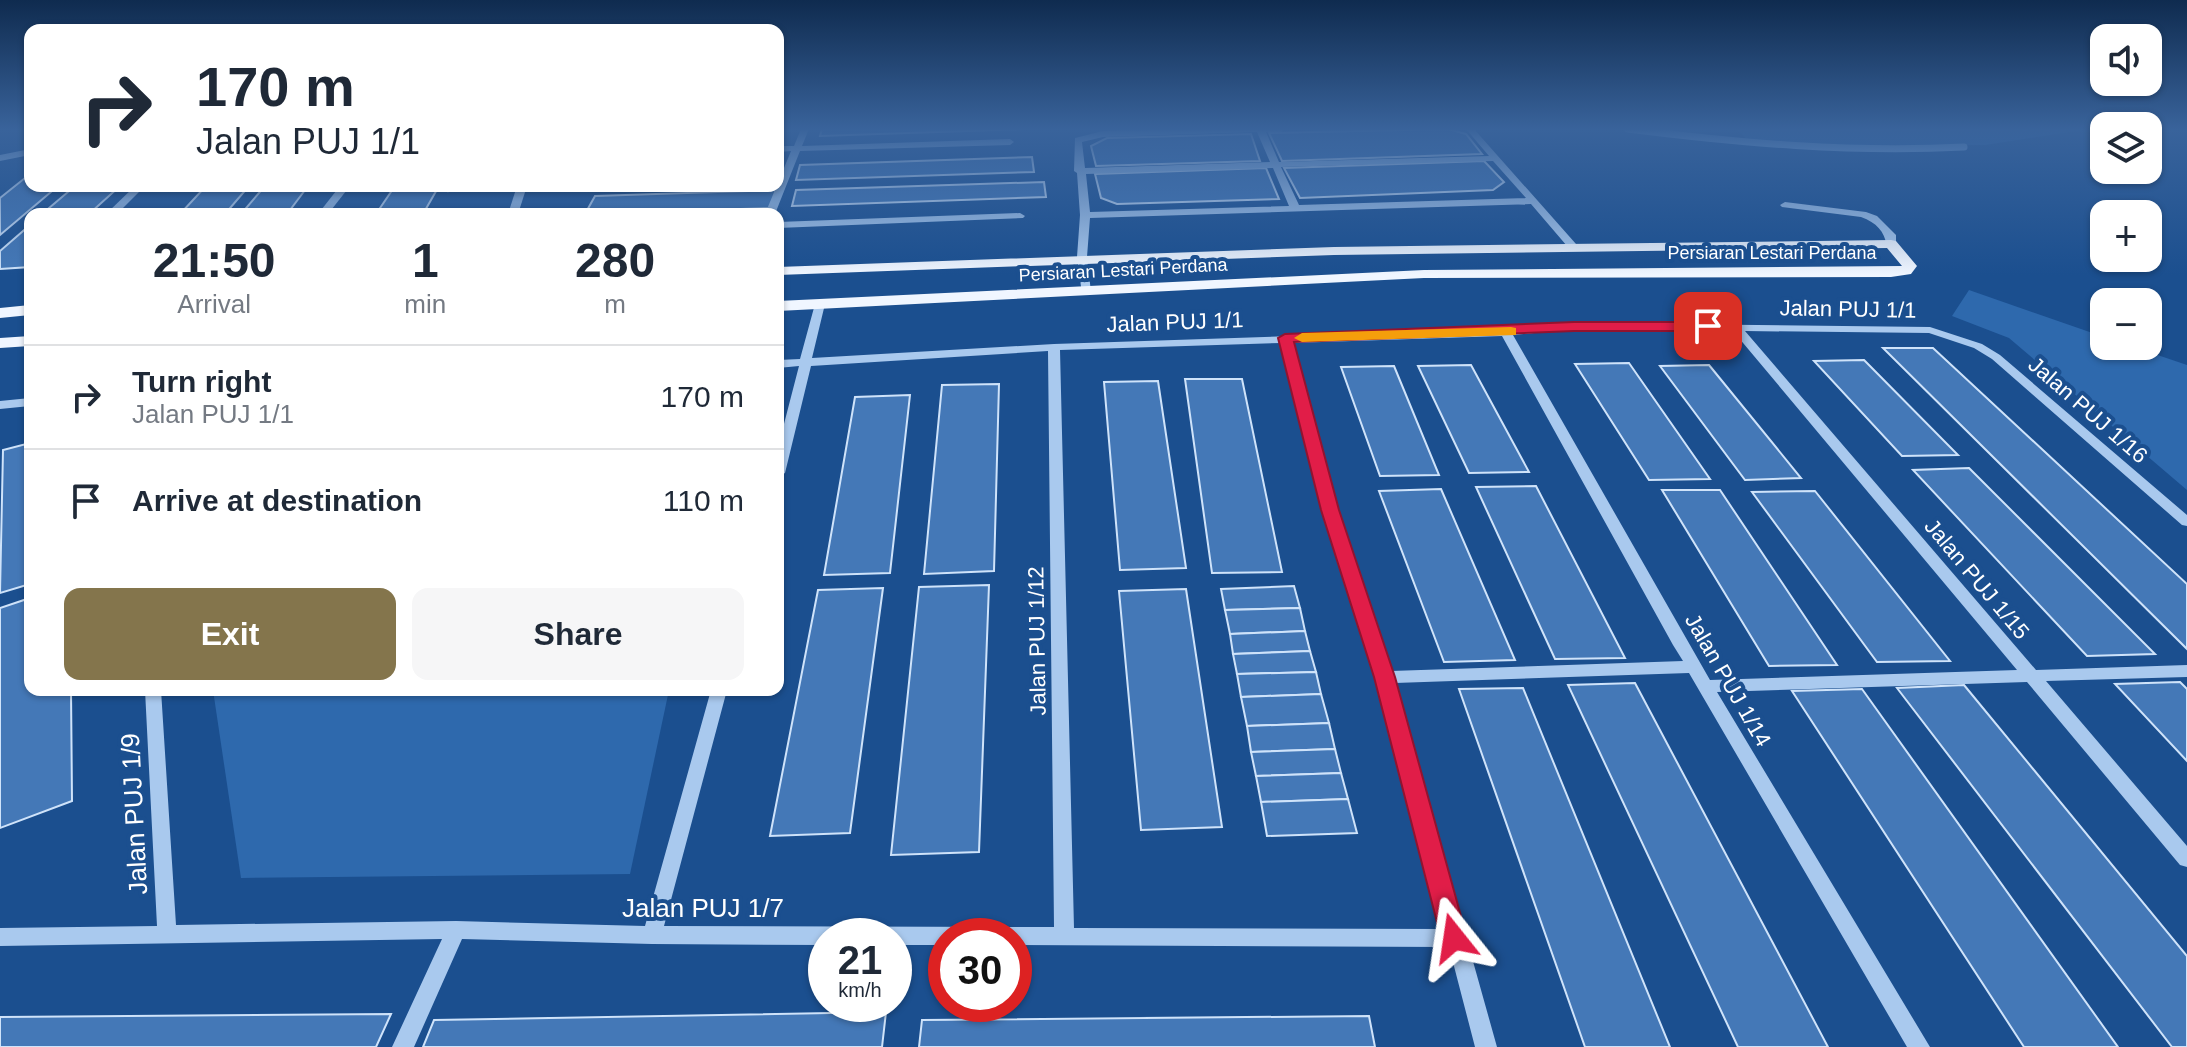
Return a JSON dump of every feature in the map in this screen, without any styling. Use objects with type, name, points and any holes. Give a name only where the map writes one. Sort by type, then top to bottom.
[{"type":"main road","name":"Persiaran Lestari Perdana","points":[[784,271],[1082,257],[1571,244],[1891,244],[1910,266],[1906,271],[1424,274],[784,306]]},
{"type":"main road","points":[[0,313],[24,311]]},
{"type":"main road","points":[[0,343],[24,341]]},
{"type":"street","points":[[1080,178],[1085,215],[1082,257],[1086,292]]},
{"type":"street","points":[[1282,178],[1295,208]]},
{"type":"street","points":[[1512,178],[1571,244]]},
{"type":"street","points":[[117,208],[134,192]]},
{"type":"street","points":[[328,208],[340,192]]},
{"type":"street","points":[[1085,215],[1531,201]]},
{"type":"street","points":[[1785,205],[1874,218],[1891,235],[1891,244]]},
{"type":"street","points":[[784,225],[1020,216]]},
{"type":"street","points":[[784,449],[820,304]]},
{"type":"street","name":"Jalan PUJ 1/1","points":[[784,364],[1054,347],[1506,332],[1574,326],[1906,329],[1958,338]]},
{"type":"street","name":"Jalan PUJ 1/15","points":[[1735,327],[2187,859]]},
{"type":"street","name":"Jalan PUJ 1/14","points":[[1506,332],[1694,667],[1919,1047]]},
{"type":"street","points":[[1285,338],[1330,510],[1385,677],[1486,1047]]},
{"type":"street","name":"Jalan PUJ 1/16","points":[[1958,338],[1996,357],[2187,522]]},
{"type":"street","name":"Jalan PUJ 1/12","points":[[1054,347],[1064,935]]},
{"type":"street","points":[[0,405],[24,403]]},
{"type":"street","points":[[1385,677],[1694,667]]},
{"type":"street","points":[[1705,686],[2187,671]]},
{"type":"street","name":"Jalan PUJ 1/9","points":[[153,696],[167,935]]},
{"type":"street","points":[[652,935],[717,696]]},
{"type":"street","points":[[403,1047],[456,930]]},
{"type":"street","name":"Jalan PUJ 1/7","points":[[0,937],[456,930],[652,935],[1454,938]]},
{"type":"shaded area","points":[[1969,290],[2090,332],[2090,360],[2162,360],[2162,357],[2187,365],[2187,490],[2009,338],[1952,316]]},
{"type":"shaded area","points":[[214,696],[668,696],[630,874],[241,878]]},
{"type":"building","points":[[797,178],[860,178],[796,180]]},
{"type":"building","points":[[1096,178],[1270,178],[1279,199],[1117,204],[1101,198]]},
{"type":"building","points":[[1289,178],[1500,178],[1504,182],[1493,190],[1300,198]]},
{"type":"building","points":[[24,179],[24,192],[51,192],[32,208],[24,208],[24,215],[0,235],[0,198]]},
{"type":"building","points":[[1044,182],[1046,197],[792,206],[796,190]]},
{"type":"building","points":[[68,192],[113,192],[96,208],[49,208]]},
{"type":"building","points":[[200,192],[244,192],[230,208],[186,208]]},
{"type":"building","points":[[260,192],[304,192],[292,208],[246,208]]},
{"type":"building","points":[[391,192],[436,192],[426,208],[380,208]]},
{"type":"building","points":[[775,192],[771,208],[588,208],[595,196]]},
{"type":"building","points":[[24,230],[24,267],[0,269],[0,251]]},
{"type":"building","points":[[1883,348],[1933,348],[2187,584],[2187,649]]},
{"type":"building","points":[[1864,360],[1958,455],[1902,456],[1814,361]]},
{"type":"building","points":[[1629,363],[1710,479],[1649,480],[1575,364]]},
{"type":"building","points":[[1471,365],[1529,472],[1469,473],[1418,366]]},
{"type":"building","points":[[1709,365],[1801,478],[1745,480],[1660,366]]},
{"type":"building","points":[[1394,366],[1439,475],[1380,476],[1341,367]]},
{"type":"building","points":[[1185,379],[1242,379],[1282,572],[1212,573]]},
{"type":"building","points":[[1158,381],[1186,568],[1120,570],[1104,382]]},
{"type":"building","points":[[999,384],[994,571],[924,574],[942,385]]},
{"type":"building","points":[[910,395],[890,573],[824,575],[855,397]]},
{"type":"building","points":[[24,445],[24,586],[0,593],[3,450]]},
{"type":"building","points":[[1969,468],[2155,654],[2087,656],[1913,470]]},
{"type":"building","points":[[1536,486],[1625,658],[1555,659],[1476,487]]},
{"type":"building","points":[[1441,489],[1515,660],[1444,662],[1379,491]]},
{"type":"building","points":[[1662,490],[1720,490],[1837,665],[1769,666]]},
{"type":"building","points":[[1815,491],[1950,661],[1877,662],[1752,492]]},
{"type":"building","points":[[989,585],[979,852],[891,855],[919,587]]},
{"type":"building","points":[[1294,586],[1300,608],[1225,610],[1221,589]]},
{"type":"building","points":[[883,588],[850,833],[770,836],[818,590]]},
{"type":"building","points":[[1186,589],[1222,827],[1141,830],[1119,591]]},
{"type":"building","points":[[24,600],[24,696],[71,696],[72,801],[0,828],[0,608]]},
{"type":"building","points":[[1300,608],[1305,631],[1230,634],[1225,610]]},
{"type":"building","points":[[1305,631],[1310,651],[1233,654],[1230,634]]},
{"type":"building","points":[[1310,651],[1316,672],[1237,674],[1233,654]]},
{"type":"building","points":[[1316,672],[1321,694],[1241,697],[1237,674]]},
{"type":"building","points":[[2180,682],[2187,689],[2187,761],[2115,684]]},
{"type":"building","points":[[1635,683],[1828,1047],[1738,1047],[1568,685]]},
{"type":"building","points":[[1964,685],[2187,956],[2187,1047],[2172,1047],[1897,688]]},
{"type":"building","points":[[1523,688],[1670,1047],[1585,1047],[1459,689]]},
{"type":"building","points":[[1862,689],[2118,1047],[2024,1047],[1792,691]]},
{"type":"building","points":[[1321,694],[1329,723],[1247,726],[1241,697]]},
{"type":"building","points":[[1329,723],[1335,749],[1251,752],[1247,726]]},
{"type":"building","points":[[1335,749],[1341,773],[1256,776],[1251,752]]},
{"type":"building","points":[[1341,773],[1348,799],[1261,802],[1256,776]]},
{"type":"building","points":[[1348,799],[1357,833],[1267,836],[1261,802]]},
{"type":"building","points":[[808,1013],[808,1022],[885,1022],[882,1047],[423,1047],[434,1020]]},
{"type":"building","points":[[391,1014],[376,1047],[0,1047],[0,1017]]},
{"type":"building","points":[[1369,1016],[1375,1047],[919,1047],[922,1020],[1032,1022],[1032,1019]]},
{"type":"slow traffic","points":[[1302,338],[1511,331]]},
{"type":"route","points":[[1454,938],[1385,677],[1330,510],[1285,338],[1506,332],[1574,326],[1708,326]]}]
